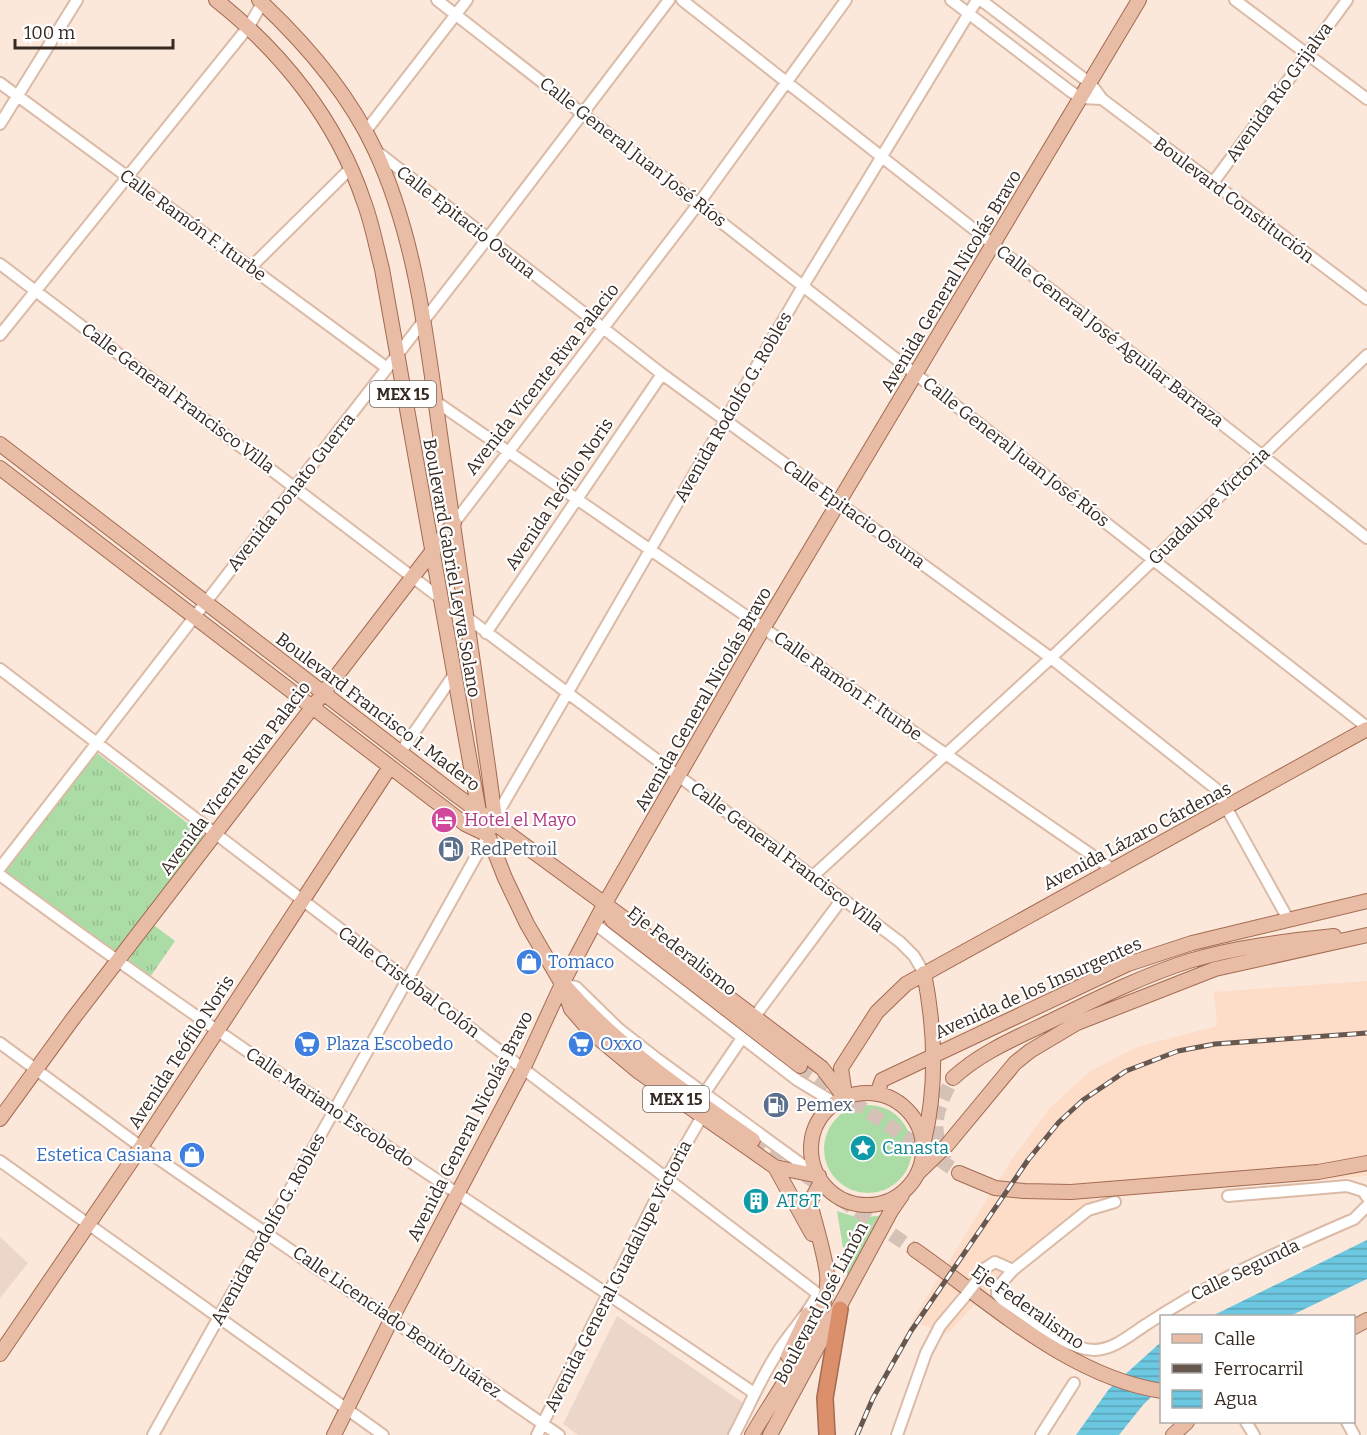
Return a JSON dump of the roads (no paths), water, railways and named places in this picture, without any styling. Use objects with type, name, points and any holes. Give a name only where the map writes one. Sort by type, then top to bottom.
[{"type":"highway","points":[[827,1435],[827,1380],[840,1309]]},
{"type":"main road","name":"Boulevard Gabriel Leyva Solano","points":[[216,0],[249,26],[272,49],[301,85],[324,120],[364,201],[382,268],[479,812],[492,825]]},
{"type":"main road","name":"Avenida General Nicolás Bravo","points":[[334,1435],[392,1318],[523,1069],[562,984],[604,905],[764,627],[917,375],[1139,0]]},
{"type":"main road","name":"Boulevard Gabriel Leyva Solano","points":[[262,1],[324,69],[365,132],[374,149],[402,222],[435,401],[469,619],[492,825],[527,924],[562,984],[571,1009],[591,1032],[639,1072],[701,1118],[775,1167],[820,1179]]},
{"type":"main road","name":"Boulevard Francisco I. Madero","points":[[0,444],[479,812]]},
{"type":"main road","name":"Boulevard Francisco I. Madero","points":[[0,468],[465,824],[492,825],[755,1016],[822,1068],[842,1099]]},
{"type":"main road","name":"Avenida Vicente Riva Palacio","points":[[0,1119],[118,960],[454,523]]},
{"type":"main road","name":"Avenida Lázaro Cárdenas","points":[[842,1099],[841,1068],[871,1020],[894,994],[924,973],[1228,808],[1367,728]]},
{"type":"main road","name":"Avenida Teófilo Noris","points":[[0,1354],[141,1148],[390,767]]},
{"type":"main road","name":"Avenida de los Insurgentes","points":[[878,1094],[882,1080],[1128,964],[1192,943],[1367,901]]},
{"type":"main road","name":"Eje Federalismo","points":[[604,905],[613,921],[800,1066]]},
{"type":"main road","points":[[923,1146],[919,1128],[909,1112],[895,1100],[878,1094],[860,1093],[842,1099],[824,1113],[815,1126],[811,1142],[812,1157],[820,1179],[839,1197],[862,1205],[878,1204],[893,1199],[906,1190],[919,1172],[947,1145],[1015,1064],[1029,1051],[1077,1023],[1215,969],[1367,933]]},
{"type":"main road","points":[[953,1078],[970,1062],[993,1048],[1131,984],[1189,961],[1288,941],[1367,933]]},
{"type":"main road","points":[[919,1172],[932,1106],[930,1004],[924,973]]},
{"type":"main road","points":[[562,984],[617,1041],[753,1140]]},
{"type":"main road","points":[[959,1173],[980,1184],[1024,1191],[1071,1192],[1337,1170],[1367,1162]]},
{"type":"main road","points":[[775,1167],[822,1253]]},
{"type":"main road","name":"Boulevard José Limón","points":[[751,1435],[819,1318],[826,1282],[810,1202],[820,1179]]},
{"type":"main road","name":"Boulevard José Limón","points":[[770,1435],[891,1211],[906,1190]]},
{"type":"main road","name":"Eje Federalismo","points":[[915,1250],[1054,1349],[1091,1370],[1114,1379],[1160,1391]]},
{"type":"main road","points":[[751,1435],[757,1410],[808,1314]]},
{"type":"main road","points":[[1173,1435],[1186,1423]]},
{"type":"street","points":[[0,124],[77,0]]},
{"type":"street","name":"Calle General Juan José Ríos","points":[[437,0],[1367,728]]},
{"type":"street","points":[[365,132],[467,0]]},
{"type":"street","name":"Avenida Donato Guerra","points":[[0,868],[422,324],[669,0]]},
{"type":"street","name":"Calle General José Aguilar Barraza","points":[[682,0],[1367,538]]},
{"type":"street","name":"Avenida Vicente Riva Palacio","points":[[454,523],[699,203],[846,0]]},
{"type":"street","points":[[951,0],[1081,98],[1102,99]]},
{"type":"street","name":"Avenida Rodolfo G. Robles","points":[[153,1435],[566,693],[880,156],[979,0]]},
{"type":"street","name":"Boulevard Constitución","points":[[979,0],[1091,84],[1102,99],[1212,184],[1367,299]]},
{"type":"street","points":[[1235,0],[1367,99]]},
{"type":"street","name":"Avenida Río Grijalva","points":[[1212,184],[1347,0]]},
{"type":"street","points":[[0,335],[129,178],[249,26],[262,1]]},
{"type":"street","name":"Calle Ramón F. Iturbe","points":[[0,82],[387,368]]},
{"type":"street","name":"Calle Epitacio Osuna","points":[[374,149],[662,374],[1051,658],[1216,789],[1288,919]]},
{"type":"street","points":[[250,268],[350,169]]},
{"type":"street","name":"Calle General Francisco Villa","points":[[0,264],[440,598]]},
{"type":"street","name":"Guadalupe Victoria","points":[[1051,658],[1367,355]]},
{"type":"street","name":"Avenida Teófilo Noris","points":[[486,633],[662,374]]},
{"type":"street","name":"Calle Ramón F. Iturbe","points":[[435,401],[1112,869]]},
{"type":"street","name":"Calle General Francisco Villa","points":[[469,619],[900,942],[914,956],[924,973]]},
{"type":"street","points":[[813,876],[1051,658]]},
{"type":"street","name":"Calle Cristóbal Colón","points":[[0,669],[214,835],[818,1294]]},
{"type":"street","points":[[400,753],[453,676]]},
{"type":"street","name":"Calle Mariano Escobedo","points":[[0,875],[217,1029],[457,1193],[609,1292],[754,1393]]},
{"type":"street","points":[[755,1016],[842,898]]},
{"type":"street","points":[[595,924],[797,1080],[842,1099]]},
{"type":"street","points":[[562,984],[576,987],[619,1029],[820,1179]]},
{"type":"street","points":[[704,1094],[742,1038]]},
{"type":"street","name":"Calle Licenciado Benito Juárez","points":[[0,1042],[141,1148],[392,1318],[559,1435]]},
{"type":"street","name":"Avenida General Guadalupe Victoria","points":[[537,1435],[667,1178],[701,1118]]},
{"type":"street","points":[[0,1161],[383,1435]]},
{"type":"street","points":[[1228,1196],[1347,1186],[1363,1191],[1367,1197]]},
{"type":"street","points":[[897,1435],[926,1353],[940,1326],[984,1269],[995,1262],[1013,1270],[1088,1210],[1115,1202]]},
{"type":"street","name":"Calle Segunda","points":[[1161,1315],[1233,1273],[1354,1219],[1367,1206]]},
{"type":"street","name":"Calle Segunda","points":[[1013,1270],[997,1288],[997,1294],[1038,1326],[1079,1347],[1092,1350],[1112,1346],[1160,1315]]},
{"type":"street","name":"Boulevard José Limón","points":[[734,1435],[754,1393],[783,1343],[808,1314],[818,1294]]},
{"type":"street","points":[[1041,1435],[1074,1383]]},
{"type":"street","points":[[1244,1423],[1254,1435]]},
{"type":"water","points":[[1367,1240],[1367,1279],[1292,1315],[1214,1315]]},
{"type":"water","points":[[1160,1343],[1160,1388],[1119,1435],[1076,1435],[1109,1389]]},
{"type":"tunnel","points":[[800,1066],[959,1173]]},
{"type":"tunnel","points":[[945,1160],[936,1128],[942,1100],[953,1078]]},
{"type":"tunnel","points":[[753,1140],[915,1250]]},
{"type":"railway","points":[[857,1435],[873,1398],[911,1331],[1028,1160],[1059,1122],[1083,1100],[1126,1071],[1178,1051],[1215,1044],[1367,1033]]},
{"type":"place","name":"Hotel el Mayo","points":[[444,820]]},
{"type":"place","name":"RedPetroil","points":[[451,849]]},
{"type":"place","name":"Tomaco","points":[[529,962]]},
{"type":"place","name":"Plaza Escobedo","points":[[307,1044]]},
{"type":"place","name":"Oxxo","points":[[581,1044]]},
{"type":"place","name":"Pemex","points":[[776,1105]]},
{"type":"place","name":"Canasta","points":[[863,1148]]},
{"type":"place","name":"Estetica Casiana","points":[[192,1155]]},
{"type":"place","name":"AT&T","points":[[756,1201]]}]
